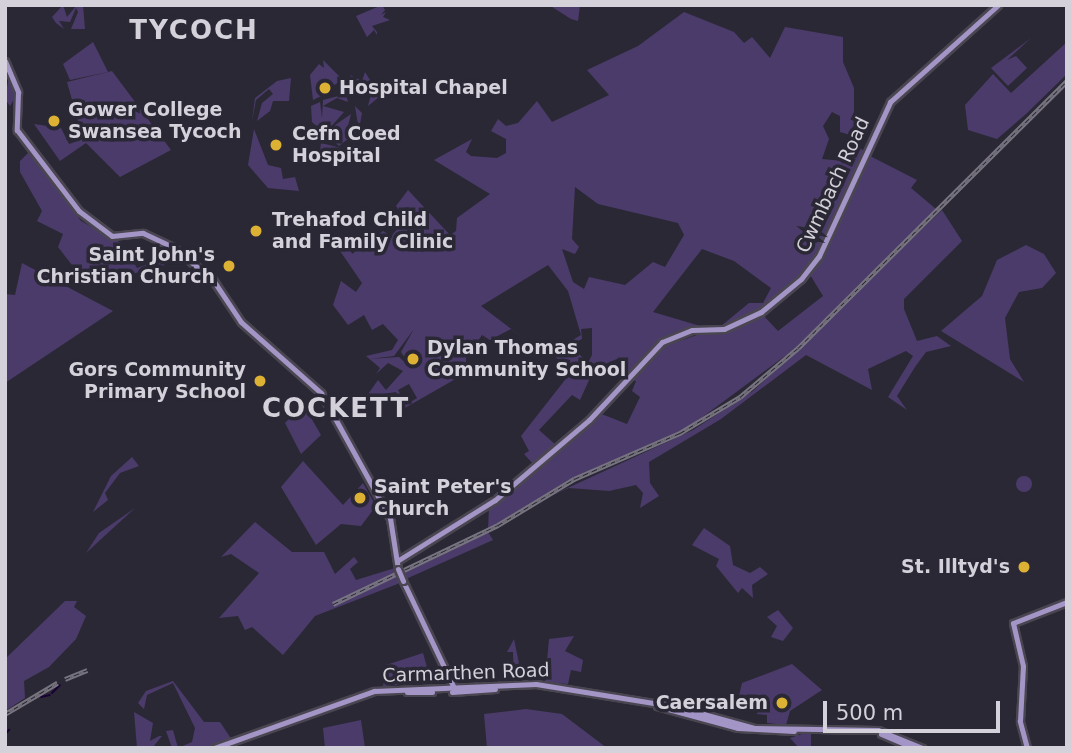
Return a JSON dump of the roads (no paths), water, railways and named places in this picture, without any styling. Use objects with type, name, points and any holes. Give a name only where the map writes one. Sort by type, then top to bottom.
[{"type":"main road","name":"Cwmbach Road","points":[[398,565],[495,500],[589,421],[662,342],[748,318],[801,279],[819,256],[890,103],[950,45],[998,5]]},
{"type":"main road","points":[[5,61],[17,112],[15,125],[88,219],[112,236],[148,234],[173,247],[213,280],[241,322],[308,377],[390,518],[403,580],[457,690]]},
{"type":"main road","points":[[1027,748],[1020,721],[1023,666],[1013,622],[1067,602]]},
{"type":"main road","points":[[445,669],[457,690]]},
{"type":"main road","points":[[438,689],[448,678]]},
{"type":"main road","name":"Carmarthen Road","points":[[224,748],[365,696],[557,685],[755,728],[808,728]]},
{"type":"main road","name":"Carmarthen Road","points":[[214,748],[345,698],[438,689],[457,690]]},
{"type":"main road","points":[[808,728],[877,733],[914,748]]},
{"type":"main road","points":[[808,728],[878,730],[922,748]]},
{"type":"waterway","points":[[769,5],[795,5]]},
{"type":"waterway","points":[[52,693],[60,685]]},
{"type":"waterway","points":[[41,697],[50,695]]},
{"type":"waterway","points":[[5,734],[9,730]]},
{"type":"railway","points":[[333,604],[498,525],[574,479],[680,433],[740,397],[798,348],[1067,81]]},
{"type":"railway","points":[[65,679],[87,670]]},
{"type":"railway","points":[[5,714],[57,683]]},
{"type":"place","name":"Hospital Chapel","points":[[325,88]]},
{"type":"place","name":"Gower College Swansea Tycoch","points":[[54,121]]},
{"type":"place","name":"Cefn Coed Hospital","points":[[276,145]]},
{"type":"place","name":"Trehafod Child and Family Clinic","points":[[256,231]]},
{"type":"place","name":"Saint John's Christian Church","points":[[229,266]]},
{"type":"place","name":"Dylan Thomas Community School","points":[[413,359]]},
{"type":"place","name":"Gors Community Primary School","points":[[260,381]]},
{"type":"place","name":"Saint Peter's Church","points":[[360,498]]},
{"type":"place","name":"St. Illtyd's","points":[[1024,567]]},
{"type":"place","name":"Caersalem","points":[[782,703]]},
{"type":"district","name":"TYCOCH","points":[[194,31]]},
{"type":"district","name":"COCKETT","points":[[336,409]]}]
